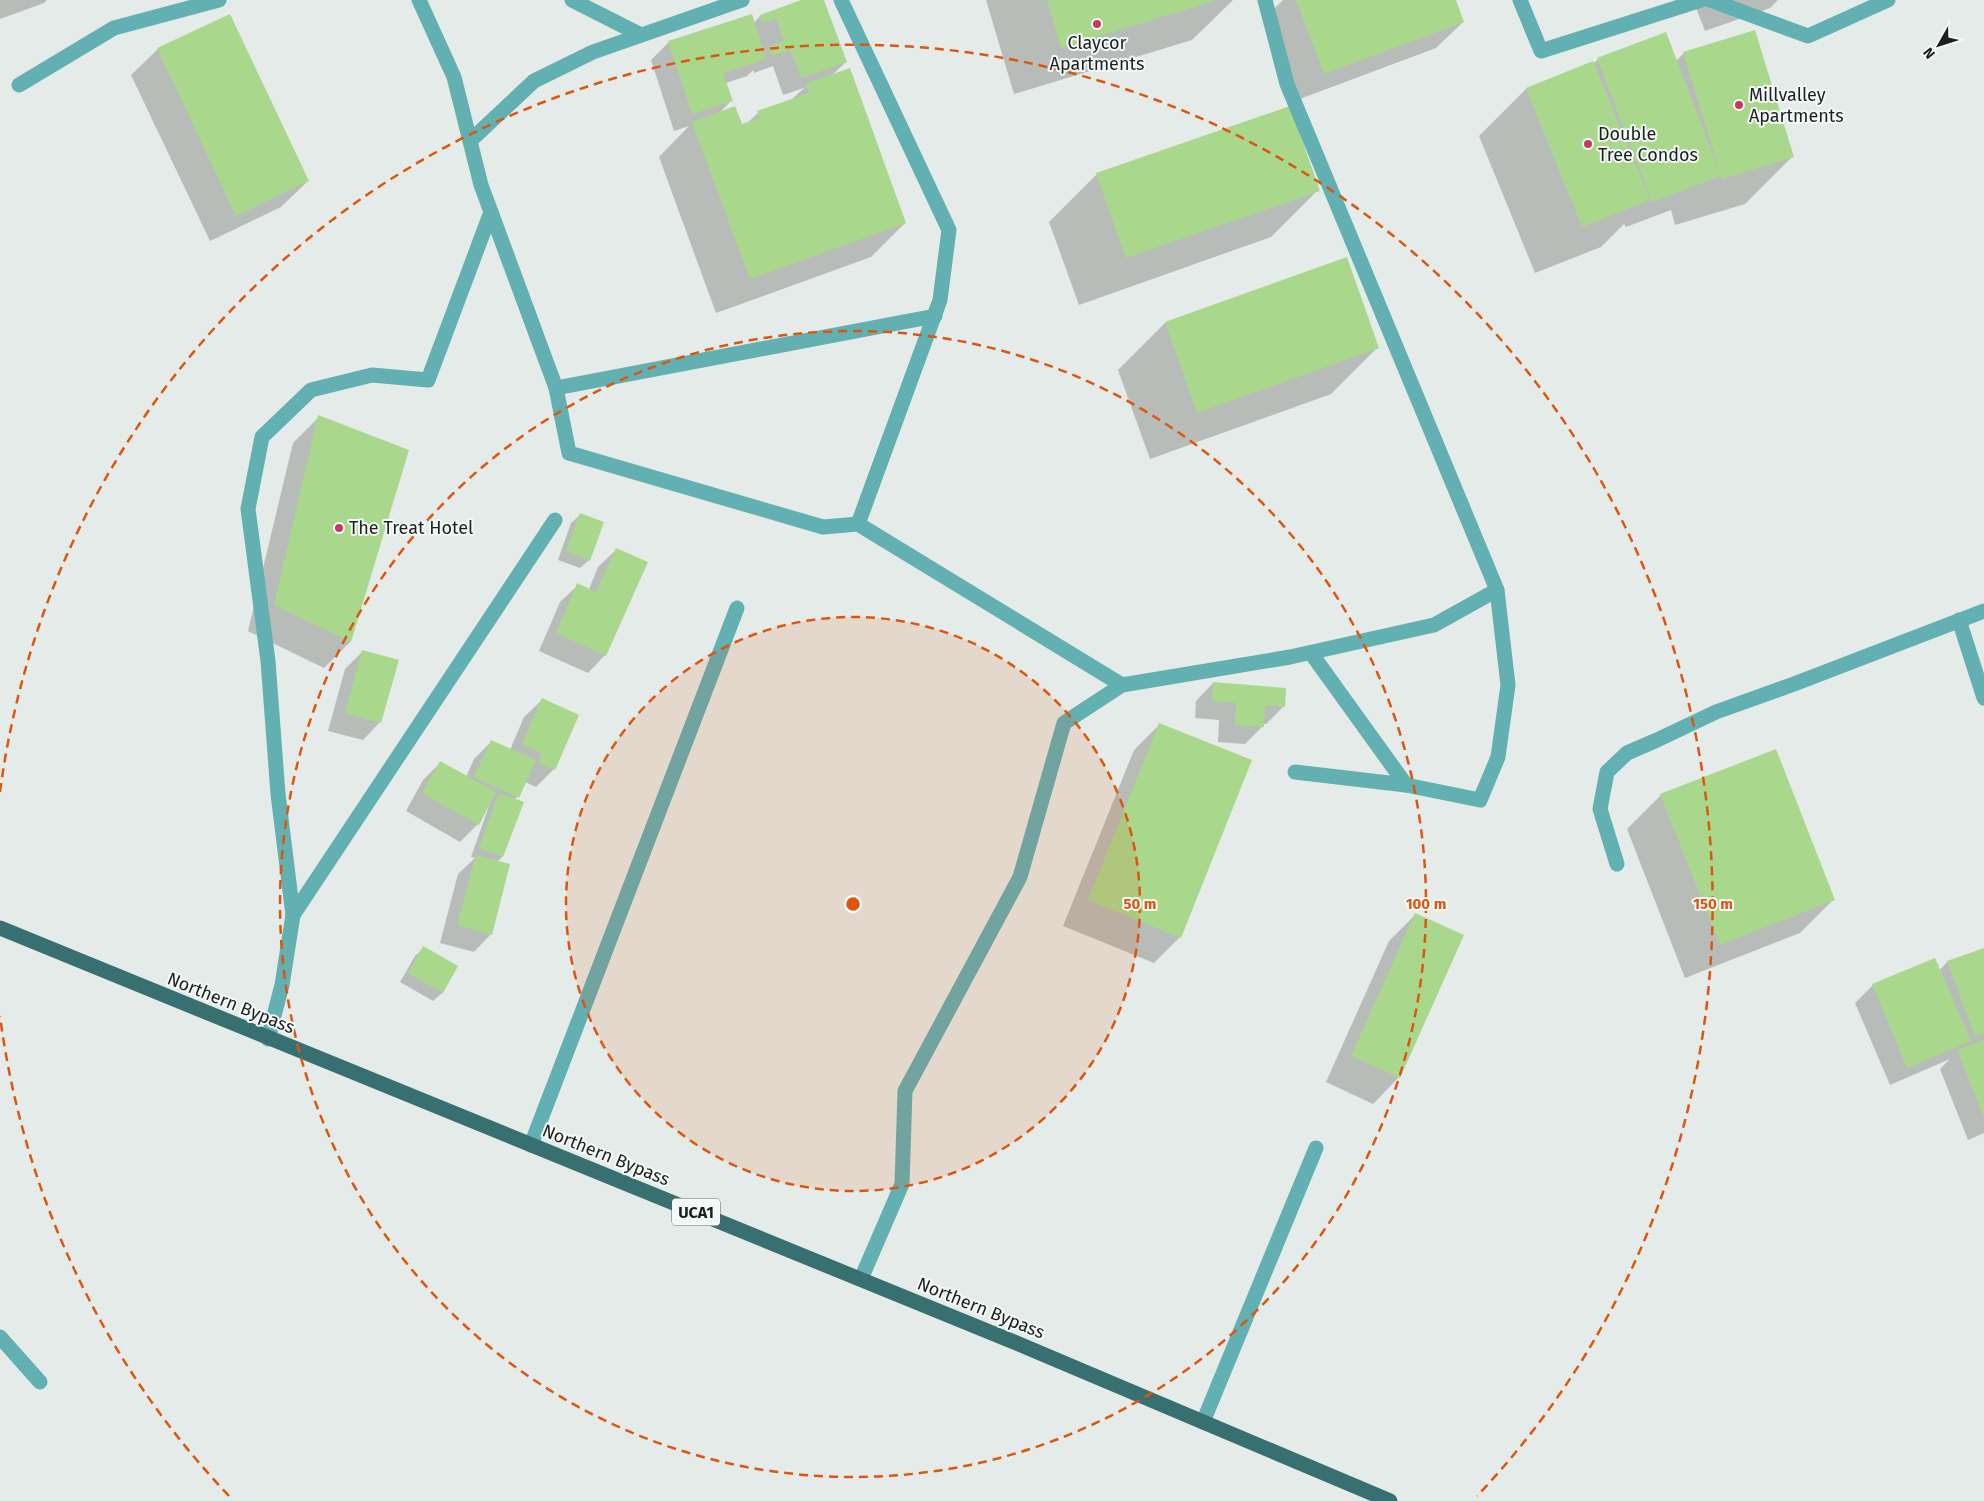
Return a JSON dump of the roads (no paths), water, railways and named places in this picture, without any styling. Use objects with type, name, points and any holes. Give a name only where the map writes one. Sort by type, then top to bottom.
[{"type":"main road","name":"Northern Bypass","points":[[0,928],[268,1039],[861,1279],[1390,1501]]},
{"type":"street","points":[[19,85],[114,28],[219,0]]},
{"type":"street","points":[[419,0],[454,77],[481,185],[556,388],[569,453],[823,528],[858,524],[1122,685]]},
{"type":"street","points":[[572,0],[640,35]]},
{"type":"street","points":[[470,141],[534,81],[593,52],[742,0]]},
{"type":"street","points":[[841,0],[949,230],[940,300],[858,524]]},
{"type":"street","points":[[1265,0],[1287,84],[1497,590],[1508,684],[1498,757],[1480,800],[1406,785],[1296,772]]},
{"type":"street","points":[[1520,0],[1541,51],[1701,0]]},
{"type":"street","points":[[1710,0],[1808,36],[1888,0]]},
{"type":"street","points":[[268,1039],[282,986],[293,915],[278,794],[268,660],[248,509],[262,437],[310,390],[372,374],[428,380],[491,212]]},
{"type":"street","points":[[556,388],[935,316]]},
{"type":"street","points":[[293,915],[555,520]]},
{"type":"street","points":[[861,1279],[902,1184],[904,1091],[1020,877],[1064,723],[1122,685],[1311,653],[1434,625],[1497,590]]},
{"type":"street","points":[[531,1145],[737,608]]},
{"type":"street","points":[[1617,864],[1600,809],[1607,772],[1626,753],[1716,712],[1984,611]]},
{"type":"street","points":[[1959,620],[1984,698]]},
{"type":"street","points":[[1311,653],[1406,785]]},
{"type":"street","points":[[1203,1422],[1316,1148]]},
{"type":"street","points":[[0,1337],[40,1382]]},
{"type":"place","name":"Claycor Apartments","points":[[1097,24]]},
{"type":"place","name":"Millvalley Apartments","points":[[1739,105]]},
{"type":"place","name":"Double Tree Condos","points":[[1588,144]]},
{"type":"place","name":"The Treat Hotel","points":[[339,528]]}]
